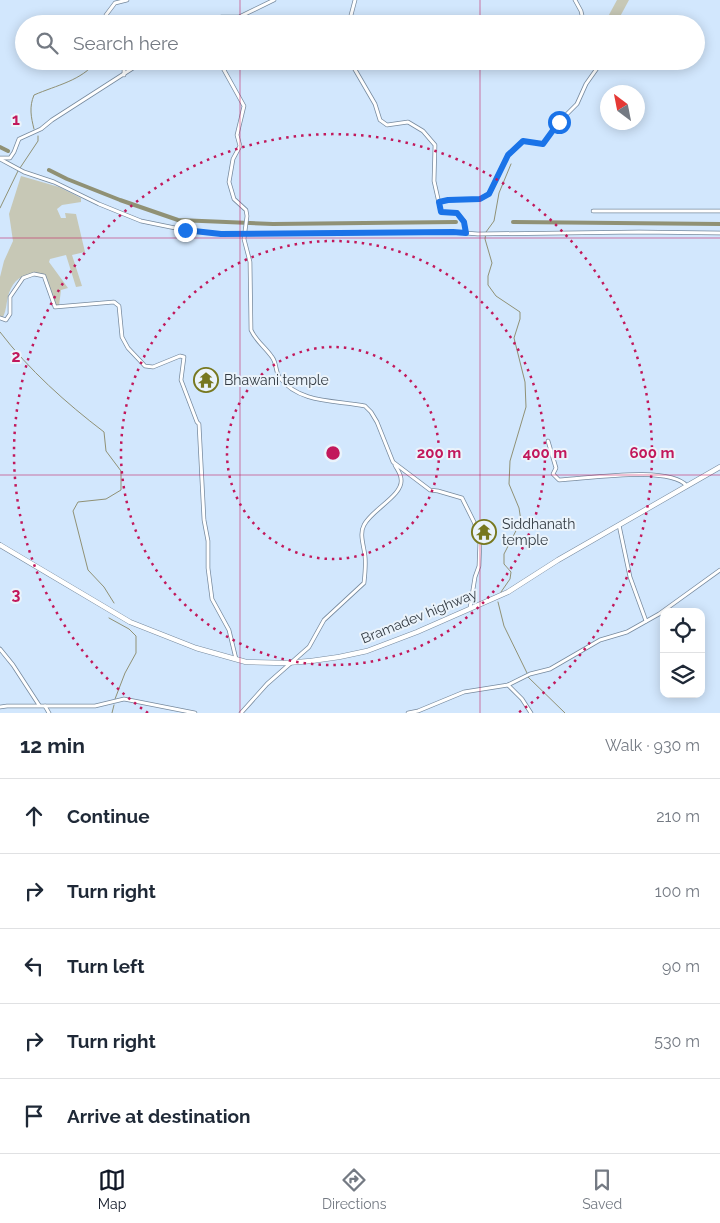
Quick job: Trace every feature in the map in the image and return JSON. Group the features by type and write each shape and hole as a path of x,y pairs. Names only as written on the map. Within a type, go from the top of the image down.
{"street":[{"path":"106,15 115,3 127,0"},
{"path":"243,15 274,0"},
{"path":"351,15 355,0"},
{"path":"576,0 582,15"},
{"path":"124,70 124,75"},
{"path":"0,159 10,158 18,139 41,129 130,70"},
{"path":"224,70 244,106 237,135 240,146 233,158 229,182 234,199 246,210 247,216 245,245 250,262 251,330 255,338 272,357 280,379 297,392 308,398 365,406 371,412 402,483 392,499 376,510 365,522 362,529 365,557 364,583 324,620 310,647 290,662 241,713"},
{"path":"355,70 375,104 380,120 387,125 408,122 423,131 435,145 434,181 441,212 457,213 464,222 466,233"},
{"path":"439,202 480,199 489,194 508,155 523,141 543,144 559,122 577,104 586,84 596,70"},
{"path":"0,159 24,172 54,182 99,204 141,221 185,230 221,234 720,233"},
{"path":"593,211 720,211"},
{"path":"0,318 6,320 10,314 10,297 23,278 34,274 44,276 55,306 114,302 119,306 122,337 128,348 145,366 153,367 180,356 184,357 181,380 199,424 200,431 204,520 208,541 208,568 212,599 229,630 236,660"},
{"path":"548,442 556,468 553,474 559,480 641,474 684,482 687,486"},
{"path":"393,462 430,490 462,498 480,539 479,566 475,577 470,609"},
{"name":"Bramadev highway","path":"0,544 62,584 130,622 196,648 246,662 290,662 339,657 367,651 417,632 508,592 558,560 720,467"},
{"path":"619,525 630,577 646,621"},
{"path":"408,713 418,711 464,692 508,685 530,674 550,669 600,640 627,632 646,621 720,570"},
{"path":"0,649 13,665 39,706"},
{"path":"508,685 522,699 531,713"},
{"path":"0,708 7,706 95,706 124,699 195,713"},
{"path":"45,706 49,713"}],"green space":[{"path":"617,0 629,0 621,15 609,15"},
{"path":"21,176 59,187 81,198 81,202 62,205 57,209 61,218 66,218 65,213 76,214 85,252 72,255 82,286 76,287 66,255 50,259 49,262 68,288 61,290 59,306 55,305 45,276 28,275 19,279 12,287 3,317 0,316 0,277 4,261 13,241 9,214"}],"waterway":[{"path":"34,129 31,112 34,95 76,78 88,70"},
{"path":"20,168 38,141 38,136"},
{"path":"0,147 8,151"},
{"path":"501,592 510,579 511,572 504,564 504,554 521,521 519,508 509,484 510,461 526,407 525,382 514,338 520,319 520,312 496,296 488,285 488,276 492,263 485,239 486,232 494,221 499,193 511,164"},
{"path":"49,170 120,200 178,220 273,224 456,222"},
{"path":"0,208 18,171"},
{"path":"513,222 720,224"},
{"path":"0,332 23,360 104,432 106,451 121,471 121,490 106,499 78,502 73,511 88,570 104,587 114,603"},
{"path":"498,602 504,626 527,673"},
{"path":"109,618 129,629 136,636 136,653 125,673 115,699"},
{"path":"528,677 565,713"},
{"path":"112,713 114,705"}],"place":[{"name":"Bhawani temple","path":"206,380"},
{"name":"Siddhanath temple","path":"484,532"}],"route":[{"path":"185,230 221,234 312,232 466,233 464,222 457,213 441,212 439,202 480,199 489,194 508,155 523,141 543,144 559,122"}]}
